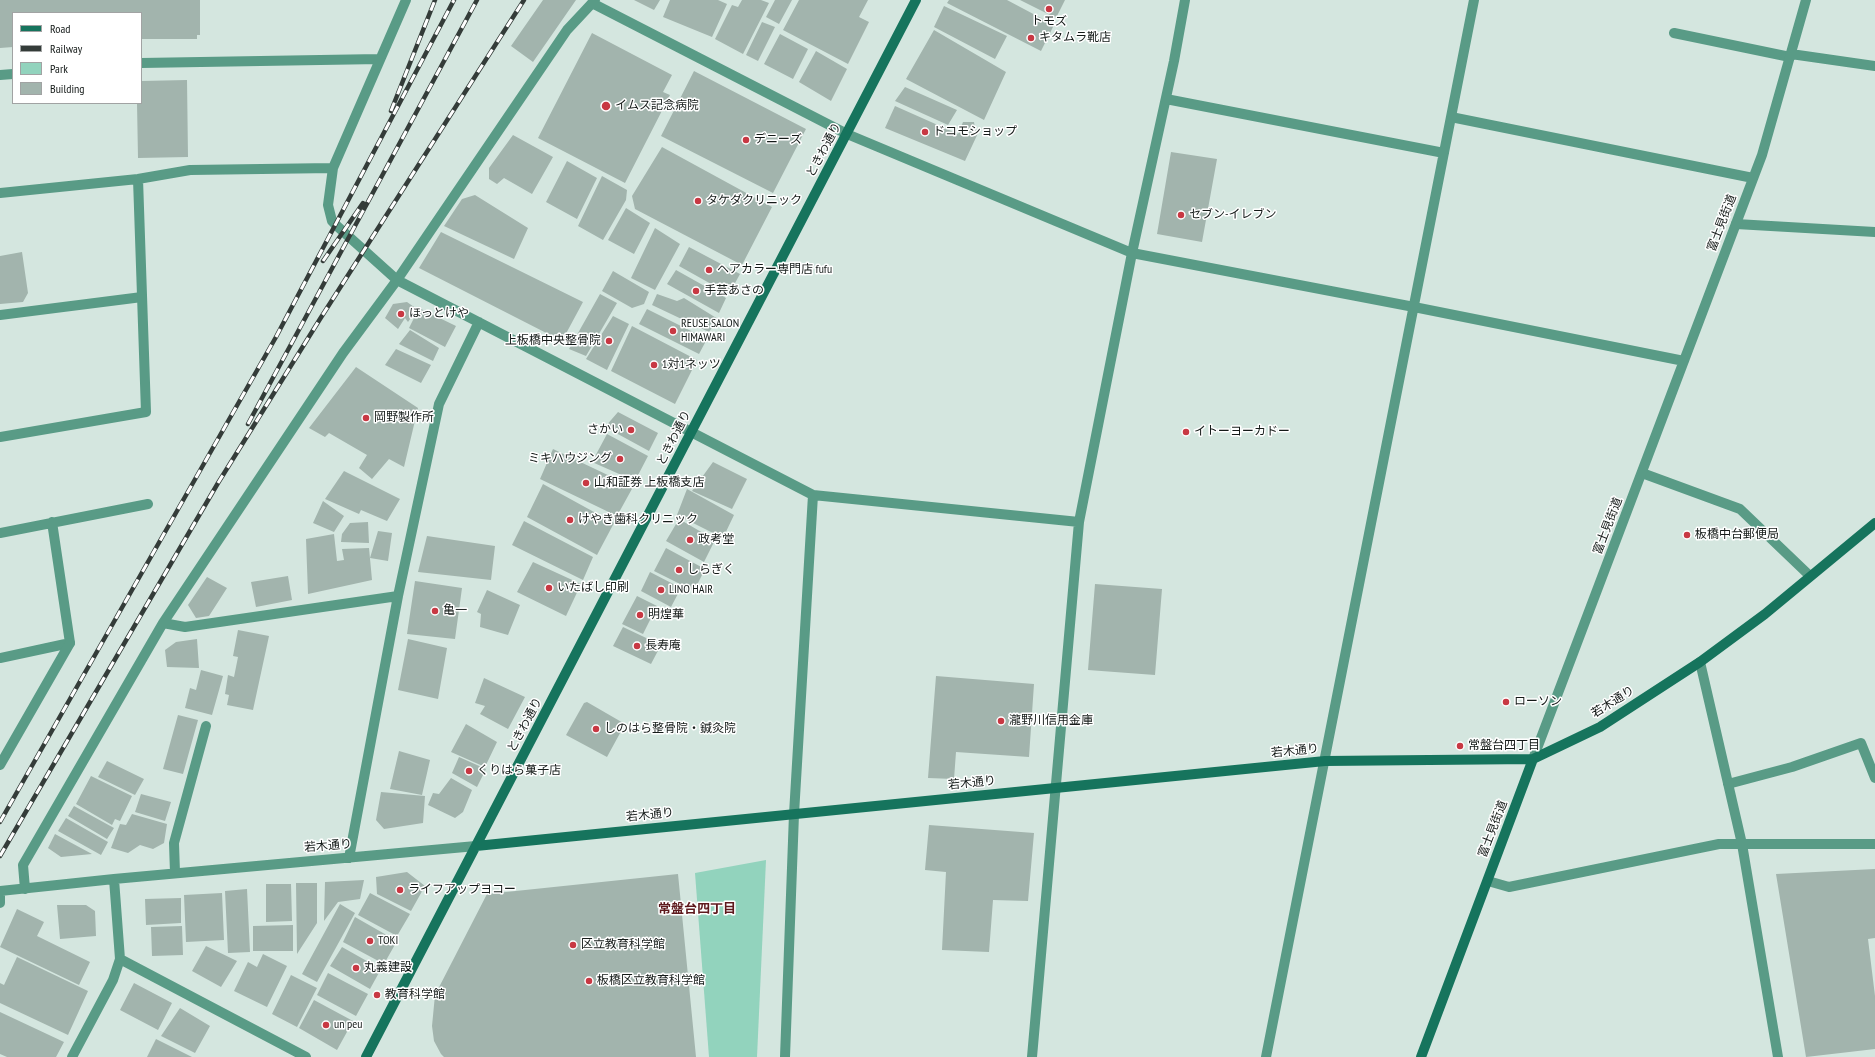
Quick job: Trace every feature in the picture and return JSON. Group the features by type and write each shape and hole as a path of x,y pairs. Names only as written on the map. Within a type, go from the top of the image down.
{"street":[{"path":"406,0 333,168 328,205 332,221 397,280 813,496 1079,522"},
{"name":"ときわ通り","path":"366,1057 916,0"},
{"path":"1032,1057 1057,788 1079,522 1132,253 1166,99 1185,0"},
{"path":"1266,1057 1474,0"},
{"name":"富士見街道","path":"1421,1057 1762,155 1806,0"},
{"path":"25,889 23,865 163,623 343,353 397,280 567,30 593,2 847,134 1132,253 1414,306 1684,361"},
{"path":"1674,33 1790,56 1875,66"},
{"path":"142,63 380,59"},
{"path":"0,75 12,74"},
{"path":"1166,99 1444,153"},
{"path":"1451,117 1753,178"},
{"path":"0,193 138,179 190,170 333,168"},
{"path":"0,437 146,412 138,179"},
{"path":"1736,224 1875,232"},
{"path":"0,316 142,297"},
{"path":"349,858 398,596 439,404 479,322"},
{"path":"1642,473 1740,509 1810,576"},
{"path":"785,1057 794,814 813,496"},
{"path":"0,532 148,504"},
{"path":"0,765 70,644 52,522"},
{"name":"若木通り","path":"0,892 114,879 476,846 1324,761 1533,759 1600,727 1700,662 1765,614 1875,523"},
{"path":"163,623 185,627 398,596"},
{"path":"0,658 70,644"},
{"path":"1700,662 1742,844 1778,1057"},
{"path":"175,873 174,843 206,726"},
{"path":"1728,784 1792,768 1861,743 1875,778"},
{"path":"1488,881 1509,887 1719,844 1875,844"},
{"path":"72,1057 113,980 120,959 114,879"},
{"path":"0,892 0,903"},
{"path":"120,959 306,1057"}],"green space":[{"path":"766,860 757,1057 709,1057 695,873"}],"building":[{"path":"0,0 200,0 200,35 197,35 197,39 142,39 142,12 12,12 12,47 0,48"},
{"path":"543,0 576,0 533,62 511,46"},
{"path":"634,0 660,0 654,10"},
{"path":"670,0 718,0 727,4 712,37 663,17"},
{"path":"742,0 761,0 769,3 743,54 715,39 732,5 738,7"},
{"path":"775,0 792,0 779,24 766,17"},
{"path":"799,0 868,0 859,17 869,22 848,64 783,30"},
{"name":"キタムラ靴店","path":"949,0 1007,0 1054,25 1041,51 947,3"},
{"name":"トモズ","path":"1020,0 1065,0 1056,18"},
{"path":"944,6 1007,36 995,59 934,27"},
{"path":"762,22 775,27 758,61 746,55"},
{"path":"934,30 1006,72 984,120 906,79"},
{"path":"592,33 672,75 663,92 670,95 625,183 538,138"},
{"path":"780,34 808,49 793,79 764,64"},
{"path":"816,51 847,69 831,101 799,82"},
{"path":"694,71 806,129 773,193 661,136"},
{"path":"187,80 188,157 138,158 137,104 142,104 142,81"},
{"path":"905,87 957,110 948,125 895,101"},
{"name":"ドコモショップ","path":"895,106 958,134 963,122 974,122 975,129 979,131 965,161 885,128"},
{"path":"513,135 553,157 532,194 504,178 497,184 489,179 489,168"},
{"name":"タケダクリニック","path":"662,147 772,207 742,265 635,209 632,196"},
{"path":"1171,152 1217,159 1202,242 1157,234"},
{"path":"567,161 597,178 577,219 546,202"},
{"path":"602,176 627,190 626,200 603,240 578,226"},
{"path":"475,195 528,228 514,259 444,226 462,199"},
{"path":"626,208 650,223 634,254 608,240"},
{"path":"655,228 680,244 655,290 631,278"},
{"path":"441,232 583,302 562,341 419,268"},
{"name":"ヘアカラー専門店 fufu","path":"689,247 740,274 729,294 679,266"},
{"path":"22,252 28,293 23,302 0,304 0,256"},
{"name":"手芸あさの","path":"676,270 726,298 719,313 667,284"},
{"path":"613,271 649,292 644,304 632,308 602,291"},
{"path":"600,294 617,303 586,356 569,349"},
{"path":"657,294 677,301 684,298 718,319 709,332 652,305"},
{"name":"ほっとけや","path":"407,302 417,309 408,322 405,318 398,329 385,318 393,304"},
{"path":"419,308 456,326 445,347 409,328"},
{"name":"REUSE SALON HIMAWARI","path":"647,309 707,339 699,354 639,324"},
{"name":"上板橋中央整骨院","path":"613,316 629,324 607,370 586,359"},
{"name":"1対1ネッツ","path":"632,326 697,360 675,404 611,371"},
{"path":"410,330 439,348 433,361 399,344"},
{"path":"396,349 431,365 421,383 385,365"},
{"name":"岡野製作所","path":"356,367 418,408 404,467 389,459 372,479 359,468 367,455 329,433 325,437 309,428"},
{"name":"さかい","path":"618,412 658,433 649,451 605,427"},
{"name":"ミキハウジング","path":"607,434 648,456 635,481 592,462"},
{"name":"山和証券 上板橋支店","path":"553,449 633,487 617,516 540,479"},
{"path":"713,462 747,479 732,509 692,491"},
{"path":"344,471 400,499 387,521 361,510 359,514 325,499"},
{"name":"けやき歯科クリニック","path":"543,484 614,523 597,555 527,517"},
{"path":"687,489 734,515 723,538 677,515"},
{"path":"323,501 344,516 334,532 313,523"},
{"name":"政考堂","path":"679,519 715,540 704,562 666,541"},
{"path":"524,521 593,557 583,580 512,545"},
{"path":"368,522 369,543 341,542 342,534 350,523"},
{"path":"378,531 392,533 388,561 370,558"},
{"path":"334,534 337,561 344,560 342,549 369,548 372,580 308,594 306,539"},
{"path":"427,536 495,546 491,580 418,572"},
{"name":"しらぎく","path":"666,548 705,569 694,591 654,571"},
{"name":"いたばし印刷","path":"533,562 581,584 566,616 517,592"},
{"name":"LINO HAIR","path":"650,572 681,588 671,607 641,591"},
{"path":"288,576 292,600 256,607 251,582"},
{"path":"207,577 227,588 209,616 196,618 188,605"},
{"name":"亀一","path":"415,581 462,588 455,639 407,634"},
{"path":"1095,584 1162,589 1155,675 1088,670"},
{"path":"487,590 520,605 508,635 480,627 481,614 477,612"},
{"name":"明煌華","path":"637,596 657,606 643,634 622,624"},
{"name":"長寿庵","path":"623,627 661,645 651,664 613,646"},
{"path":"238,630 269,636 253,710 227,705 229,695 225,694 228,675 234,677 238,657 233,656"},
{"path":"197,639 199,668 167,667 165,650 176,642"},
{"path":"408,639 447,648 438,699 398,690"},
{"path":"201,670 223,676 212,715 185,708 190,688 196,690"},
{"path":"936,676 1034,684 1029,757 956,752 954,779 928,778"},
{"path":"484,678 525,697 508,729 480,714 485,706 475,703"},
{"name":"しのはら整骨院・鍼灸院","path":"587,702 625,724 607,757 566,735 584,703"},
{"path":"178,715 198,720 183,774 163,769"},
{"path":"466,724 497,742 485,767 451,752"},
{"path":"399,751 430,760 422,795 390,789"},
{"name":"くりはら菓子店","path":"459,757 486,769 477,787 452,773"},
{"path":"107,761 144,779 135,795 98,777"},
{"path":"91,776 132,796 120,821 115,819 112,825 76,804"},
{"path":"451,778 472,790 463,812 455,818 428,805 433,793 439,794"},
{"path":"381,792 425,796 423,823 384,829 376,820"},
{"path":"141,794 171,802 165,821 135,812"},
{"path":"74,806 114,828 107,839 68,816"},
{"path":"132,814 167,824 164,843 153,849 140,845 128,853 111,848 120,824 126,825"},
{"path":"66,818 108,842 101,855 58,831"},
{"path":"929,825 1034,833 1028,901 993,900 989,952 942,950 946,872 925,870"},
{"path":"55,834 92,854 61,857 48,848"},
{"path":"1875,869 1875,938 1868,939 1875,996 1875,1049 1806,1057 1776,874"},
{"name":"ライフアップヨコー","path":"407,872 425,886 411,911 377,894 376,877"},
{"name":"区立教育科学館","path":"678,874 696,1057 444,1057 441,1054 434,1041 432,1026 435,995 487,894"},
{"path":"364,880 360,899 338,902 324,921 325,882"},
{"path":"296,883 317,883 317,923 297,954"},
{"path":"266,884 291,884 292,921 266,922"},
{"path":"247,889 250,952 228,953 225,891"},
{"path":"222,893 224,940 186,942 184,895"},
{"path":"370,893 410,914 397,936 358,915"},
{"path":"181,898 181,923 146,925 145,899"},
{"path":"340,904 355,913 317,982 302,974"},
{"path":"57,905 86,905 95,911 96,936 60,939"},
{"path":"17,909 44,922 37,936 90,962 79,985 0,947"},
{"name":"TOKI","path":"355,917 397,941 384,964 343,942"},
{"path":"293,925 293,951 253,951 253,926"},
{"path":"182,926 183,955 152,956 151,927"},
{"path":"206,946 237,961 221,987 192,971"},
{"name":"丸義建設","path":"342,947 381,969 370,989 330,966"},
{"path":"263,954 287,966 267,1007 234,991 248,962 257,967"},
{"path":"17,957 88,991 68,1035 0,1003 0,983 4,985"},
{"path":"328,973 368,994 356,1016 317,995"},
{"path":"291,975 317,988 297,1027 272,1014"},
{"path":"134,983 172,1003 158,1030 120,1010"},
{"name":"un peu","path":"314,1000 353,1021 337,1050 299,1028"},
{"path":"180,1008 210,1026 195,1053 161,1036"},
{"path":"0,1012 64,1042 56,1057 7,1057 0,1054"},
{"path":"156,1039 192,1057 147,1057"}],"railway":[{"path":"391,111 435,0"},
{"path":"0,822 276,337 454,0"},
{"path":"248,424 477,0"},
{"path":"0,856 218,483 320,319 524,0"},
{"path":"323,261 363,203"}],"place":[{"name":"トモズ","path":"1049,9"},
{"name":"キタムラ靴店","path":"1031,38"},
{"name":"イムス記念病院","path":"606,106"},
{"name":"ドコモショップ","path":"925,132"},
{"name":"デニーズ","path":"746,140"},
{"name":"タケダクリニック","path":"698,201"},
{"name":"セブン-イレブン","path":"1181,215"},
{"name":"ヘアカラー専門店 fufu","path":"709,270"},
{"name":"手芸あさの","path":"696,291"},
{"name":"ほっとけや","path":"401,314"},
{"name":"REUSE SALON HIMAWARI","path":"673,331"},
{"name":"上板橋中央整骨院","path":"609,341"},
{"name":"1対1ネッツ","path":"654,365"},
{"name":"岡野製作所","path":"366,418"},
{"name":"さかい","path":"631,430"},
{"name":"イトーヨーカドー","path":"1186,432"},
{"name":"ミキハウジング","path":"620,459"},
{"name":"山和証券 上板橋支店","path":"586,483"},
{"name":"けやき歯科クリニック","path":"570,520"},
{"name":"板橋中台郵便局","path":"1687,535"},
{"name":"政考堂","path":"690,540"},
{"name":"しらぎく","path":"679,570"},
{"name":"いたばし印刷","path":"549,588"},
{"name":"LINO HAIR","path":"661,590"},
{"name":"亀一","path":"435,611"},
{"name":"明煌華","path":"640,615"},
{"name":"長寿庵","path":"637,646"},
{"name":"ローソン","path":"1506,702"},
{"name":"瀧野川信用金庫","path":"1001,721"},
{"name":"しのはら整骨院・鍼灸院","path":"596,729"},
{"name":"常盤台四丁目","path":"1460,746"},
{"name":"くりはら菓子店","path":"469,771"},
{"name":"ライフアップヨコー","path":"400,890"},
{"name":"TOKI","path":"370,941"},
{"name":"区立教育科学館","path":"573,945"},
{"name":"丸義建設","path":"356,968"},
{"name":"板橋区立教育科学館","path":"589,981"},
{"name":"教育科学館","path":"377,995"},
{"name":"un peu","path":"326,1025"}],"district":[{"name":"常盤台四丁目","path":"697,909"}]}
